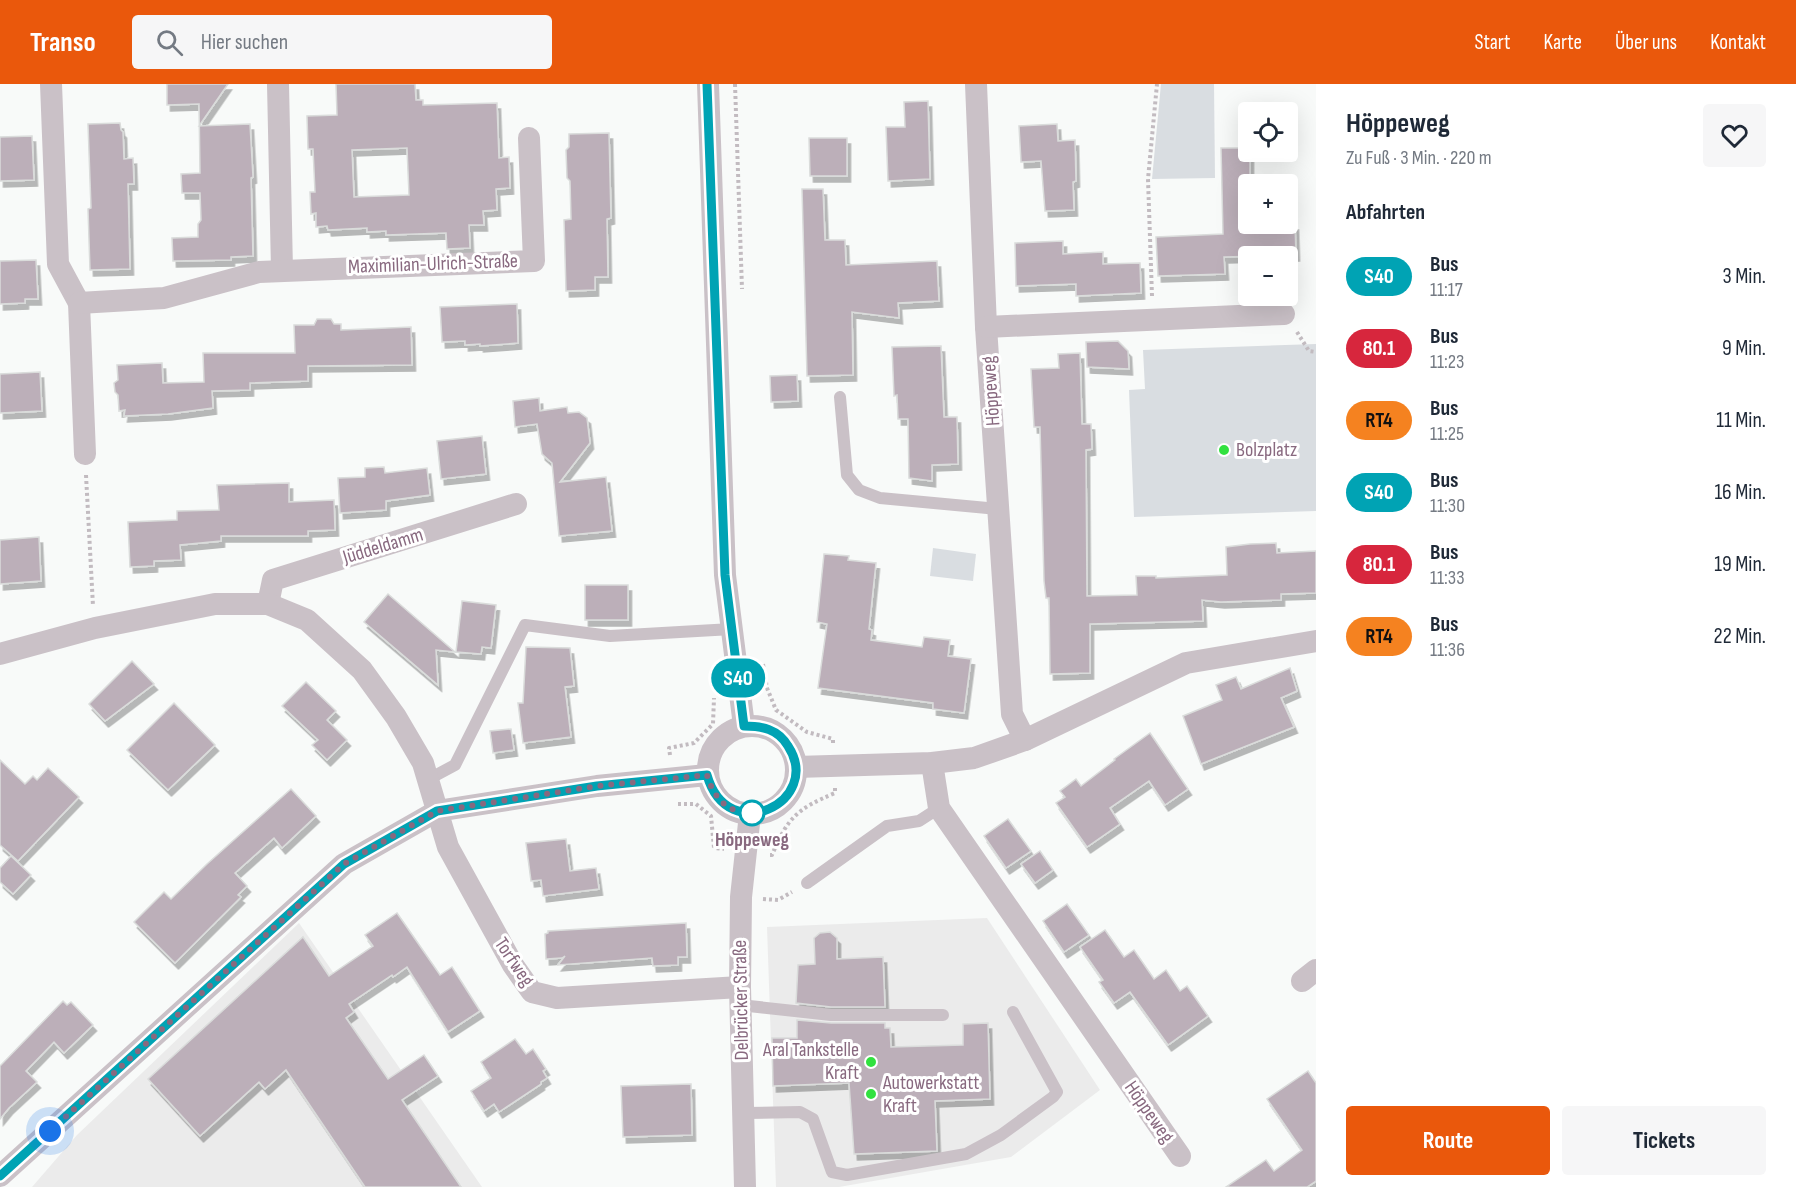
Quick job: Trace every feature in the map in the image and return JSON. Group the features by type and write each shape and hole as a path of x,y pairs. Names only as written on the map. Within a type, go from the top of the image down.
{"street":[{"path":"51,84 58,264 79,303 85,454"},
{"path":"278,84 282,270"},
{"path":"708,84 725,575 744,726"},
{"name":"Höppeweg","path":"976,84 987,327 1012,714 1024,740"},
{"name":"Maximilian-Ulrich-Straße","path":"79,303 164,298 259,272 534,261 529,138"},
{"name":"Höppeweg","path":"987,327 1284,314"},
{"name":"Jüddeldamm","path":"268,604 273,580 516,504"},
{"path":"0,654 94,628 215,604 268,604 307,620 362,670 396,717 423,763 437,811"},
{"path":"796,767 932,763 974,758 1024,740 1186,663 1316,641"},
{"path":"744,726 759,726 773,731 785,740 793,753 796,767 795,782 788,795 778,805 765,812 750,814 738,812 717,798 707,775 708,761 717,743 731,730 744,726"},
{"name":"Höppeweg","path":"932,763 939,808 1179,1156"},
{"path":"0,1176 344,864 437,811 597,786 707,775"},
{"name":"Torfweg","path":"437,811 448,847 513,965 532,992 557,998 740,996"},
{"name":"Delbrücker Straße","path":"745,1187 740,996 741,897 750,814"}],"lane":[{"path":"840,397 847,475 859,490 880,498 999,509"},
{"path":"428,780 454,765 525,625 610,636 732,629"},
{"path":"807,883 887,826 919,821 939,808"},
{"path":"740,996 831,1015 943,1015"},
{"path":"743,1113 800,1112 808,1114 813,1119 832,1172 838,1175 966,1154 1001,1135 1057,1092 1013,1012"}],"path":[{"path":"1154,321 1148,179 1157,84"},
{"path":"85,454 94,628"},
{"path":"767,688 776,710"},
{"path":"741,897 778,900 807,883"}],"shaded area":[{"path":"1161,84 1214,84 1215,178 1152,179"},
{"name":"Bolzplatz","path":"1316,344 1316,511 1134,517 1129,390 1145,389 1143,350"},
{"path":"933,548 976,554 973,581 930,576"},
{"path":"987,918 1100,1090 1011,1157 839,1187 776,1187 767,927"},
{"path":"299,923 482,1187 32,1187 77,1135"}],"building":[{"path":"167,84 228,84 199,126 199,104 167,105"},
{"path":"336,84 415,84 416,100 423,100 423,105 497,103 499,158 509,157 510,188 496,189 497,210 483,211 484,225 469,225 470,248 447,249 446,233 386,235 386,231 367,232 367,228 328,230 327,226 316,227 316,213 311,214 310,192 315,192 313,149 308,149 307,116 337,115","holes":["407,148 409,195 354,197 352,150"]},
{"path":"928,101 930,179 888,181 886,127 905,127 904,102"},
{"path":"120,123 123,132 124,159 133,158 134,184 128,184 130,269 90,270 88,209 91,208 88,124"},
{"path":"250,124 253,256 231,257 231,260 173,261 172,238 198,237 198,224 201,220 200,193 182,193 181,174 200,173 199,126"},
{"path":"1057,124 1058,141 1075,140 1074,210 1045,211 1041,161 1021,162 1019,126"},
{"path":"609,133 611,218 607,219 608,277 595,277 595,290 566,291 564,220 571,219 566,150 569,147 569,134"},
{"path":"32,136 34,180 0,181 0,137"},
{"path":"809,138 847,138 847,176 810,176"},
{"path":"1221,148 1238,148 1238,162 1250,162 1250,174 1238,174 1238,234 1295,234 1296,246 1238,246 1238,257 1224,257 1225,274 1158,276 1156,237 1223,234"},
{"path":"802,189 823,189 825,240 845,240 846,265 937,261 939,301 898,303 899,318 852,312 853,375 807,376"},
{"path":"1063,241 1063,254 1103,252 1103,264 1140,263 1141,293 1076,296 1076,284 1016,286 1015,243"},
{"path":"36,260 38,299 25,299 25,303 0,304 0,261"},
{"path":"517,304 518,343 480,346 480,344 465,345 465,341 442,342 440,307"},
{"path":"317,319 331,319 334,324 341,324 341,330 411,327 412,365 308,366 308,381 250,383 250,390 212,391 213,408 168,414 124,416 125,410 119,411 118,395 115,392 114,383 118,380 117,365 162,363 163,383 204,382 203,353 295,353 294,325 314,325"},
{"path":"1118,341 1128,351 1129,369 1087,367 1086,342"},
{"path":"941,346 944,417 957,417 958,464 932,465 932,481 909,478 908,419 898,419 897,395 894,396 892,347"},
{"path":"1080,353 1082,424 1091,424 1092,449 1086,450 1087,596 1137,595 1136,576 1156,576 1156,578 1227,575 1226,547 1276,543 1277,553 1316,551 1316,593 1281,594 1281,600 1221,602 1202,600 1203,621 1090,624 1090,673 1050,674 1049,598 1046,598 1044,581 1040,427 1034,427 1031,369 1059,368 1058,354"},
{"path":"40,372 42,411 0,413 0,374"},
{"path":"797,375 798,401 771,402 770,376"},
{"path":"539,398 540,411 567,407 568,413 579,412 587,418 590,443 560,482 606,477 612,531 559,536 552,463 542,454 537,424 515,427 513,401"},
{"path":"482,436 486,474 441,479 437,441"},
{"path":"384,467 385,473 427,468 430,495 386,501 386,510 340,513 338,478 365,477 365,468"},
{"path":"289,483 289,502 334,500 335,530 308,531 308,536 221,536 221,541 180,545 181,560 154,561 154,566 130,567 128,522 177,520 177,511 219,510 217,485"},
{"path":"39,537 41,581 0,584 0,540"},
{"path":"824,554 849,556 848,560 876,563 869,629 872,630 871,640 922,647 924,637 950,640 948,656 971,659 964,713 933,709 933,703 818,688 827,624 817,622"},
{"path":"585,585 628,585 628,620 585,620"},
{"path":"388,594 455,652 436,650 438,685 364,622"},
{"path":"462,601 496,605 491,648 482,647 481,654 456,652"},
{"path":"526,647 570,648 574,686 565,687 571,737 523,743 518,703 523,703"},
{"path":"132,661 154,684 105,721 89,704"},
{"path":"1290,668 1297,691 1281,698 1294,727 1201,764 1183,716 1222,700 1216,685 1236,677 1241,689"},
{"path":"306,682 336,711 327,720 347,740 327,760 312,745 318,740 282,706"},
{"path":"174,703 215,745 168,790 127,750"},
{"path":"511,729 514,750 493,753 490,731"},
{"path":"1150,733 1188,789 1165,805 1149,781 1110,808 1120,824 1087,847 1056,803 1065,797 1060,791 1076,779 1081,786"},
{"path":"0,760 25,784 33,776 37,780 48,768 79,797 18,861 0,845"},
{"path":"291,789 316,816 282,848 274,838 235,873 247,886 238,895 241,897 175,963 134,922 164,892 171,899"},
{"path":"1008,819 1031,851 1006,868 984,836"},
{"path":"566,839 570,871 596,868 599,889 543,896 541,880 531,881 526,843"},
{"path":"1040,851 1053,870 1035,883 1021,864"},
{"path":"11,856 31,875 13,894 0,882 0,868"},
{"path":"1067,904 1089,935 1064,952 1043,921"},
{"path":"397,913 440,975 452,967 480,1011 448,1032 407,967 349,1004 354,1012 346,1018 388,1079 424,1055 438,1076 402,1100 461,1187 365,1187 286,1070 265,1089 259,1082 200,1136 148,1079 303,937 329,976 373,946 365,935"},
{"path":"686,923 687,957 678,957 678,965 653,966 652,958 558,965 565,956 546,959 545,934 548,931"},
{"path":"1105,930 1124,957 1134,950 1154,979 1166,970 1180,991 1187,986 1208,1016 1168,1045 1130,992 1114,1003 1099,982 1103,980 1080,947"},
{"path":"830,932 837,938 837,959 883,957 885,1007 831,1007 796,1003 798,965 815,964 814,938 820,933"},
{"path":"63,1001 67,1005 71,1002 93,1025 64,1053 54,1042 26,1071 37,1082 0,1119 0,1066"},
{"path":"797,1020 831,1023 885,1023 885,1028 890,1028 891,1047 963,1045 963,1024 988,1023 990,1099 935,1101 937,1151 854,1154 849,1083 773,1086 772,1038 797,1038"},
{"path":"515,1039 526,1054 533,1049 546,1069 543,1071 547,1078 499,1112 494,1104 484,1111 471,1091 491,1078 481,1062"},
{"path":"1308,1071 1316,1083 1316,1181 1307,1187 1226,1187 1266,1160 1274,1171 1302,1150 1267,1099"},
{"path":"691,1084 692,1135 623,1137 621,1086"}],"bus line":[{"name":"S40","path":"0,1176 344,864 437,811 597,786 707,775 717,798 738,812 750,814 765,812 778,805 788,795 795,782 796,767 793,753 785,740 773,731 759,726 744,726 725,575 707,84"}],"place":[{"name":"Bolzplatz","path":"1224,450"},
{"name":"Höppeweg","path":"752,813"},
{"name":"Aral Tankstelle Kraft","path":"871,1062"},
{"name":"Autowerkstatt Kraft","path":"871,1094"}],"route":[{"path":"50,1131 344,864 437,811 597,786 707,775 717,798 726,806 738,812 752,813"}]}
